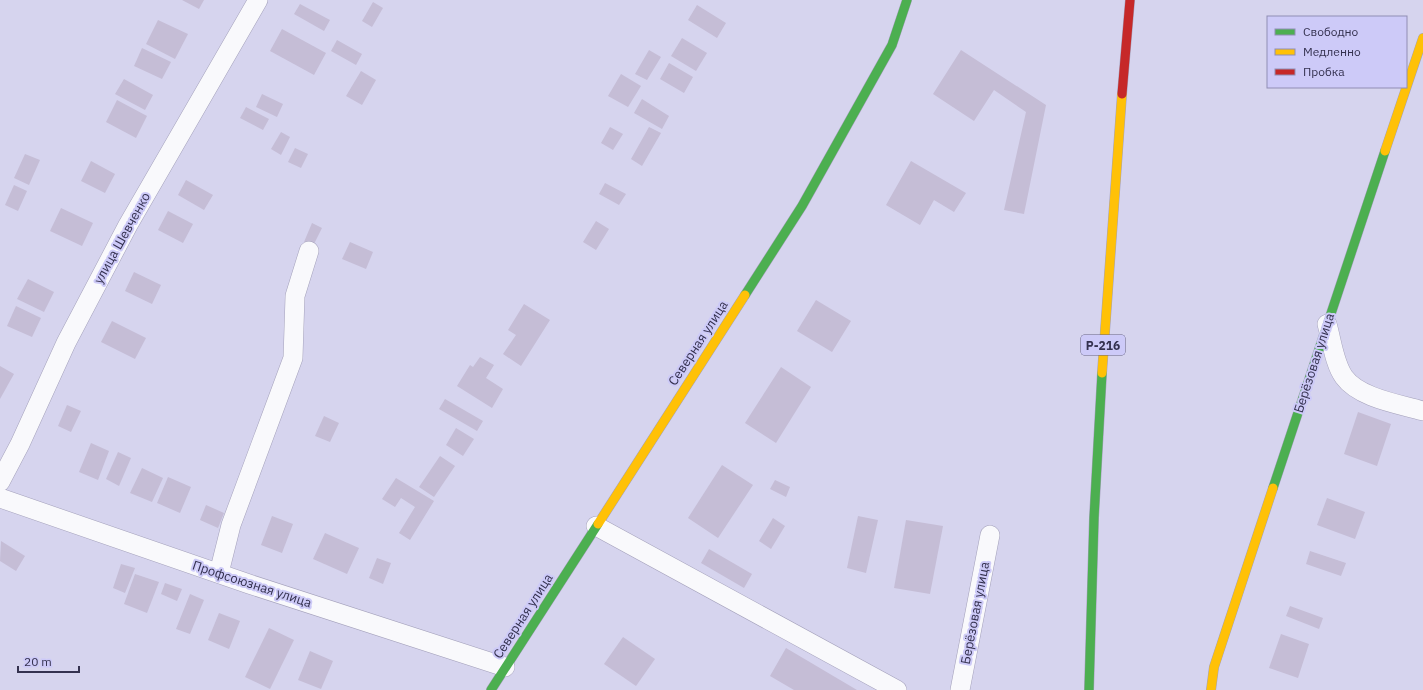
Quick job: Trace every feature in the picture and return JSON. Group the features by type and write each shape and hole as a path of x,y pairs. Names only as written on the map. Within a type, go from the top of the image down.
{"main road":[{"name":"Северная улица","path":"491,690 802,206 892,45 907,0"},
{"name":"Р-216","path":"1089,690 1094,488 1103,342 1130,0"},
{"name":"Берёзовая улица","path":"1407,86 1423,38"},
{"name":"Берёзовая улица","path":"1211,690 1214,667 1233,607 1406,88"}],"street":[{"name":"улица Шевченко","path":"0,482 20,444 66,343 128,225 258,0"},
{"path":"219,573 231,525 293,358 295,296 309,251"},
{"path":"1327,324 1337,360 1344,377 1356,389 1373,396 1423,411"},
{"name":"Профсоюзная улица","path":"0,498 219,573 506,667"},
{"path":"596,526 897,690"},
{"name":"Берёзовая улица","path":"960,690 990,535"}],"building":[{"path":"182,0 204,0 199,9"},
{"path":"373,2 383,8 372,27 362,21"},
{"path":"300,4 330,20 324,31 294,14"},
{"path":"697,5 726,23 717,38 688,20"},
{"path":"158,20 188,34 175,59 146,44"},
{"path":"282,29 326,53 314,75 270,51"},
{"path":"682,38 707,53 696,71 671,56"},
{"path":"337,40 362,54 356,65 331,51"},
{"path":"142,48 171,62 162,79 134,66"},
{"path":"649,50 661,57 647,80 635,74"},
{"path":"961,50 1046,105 1024,214 1004,210 1026,112 994,90 974,121 933,94"},
{"path":"669,63 693,77 684,93 660,79"},
{"path":"361,71 376,80 362,105 346,96"},
{"path":"621,74 641,86 628,107 608,96"},
{"path":"124,79 153,95 145,110 115,94"},
{"path":"262,94 283,104 277,117 256,107"},
{"path":"642,99 669,116 662,129 634,113"},
{"path":"117,100 147,116 136,138 106,122"},
{"path":"246,107 269,119 263,130 240,118"},
{"path":"610,127 623,134 613,150 601,143"},
{"path":"649,127 661,133 642,166 631,159"},
{"path":"281,132 290,137 281,155 271,149"},
{"path":"295,148 308,154 301,168 288,162"},
{"path":"25,154 40,160 29,185 14,178"},
{"path":"91,161 115,174 105,193 81,181"},
{"path":"911,161 966,193 954,212 934,200 920,225 886,205"},
{"path":"186,180 213,195 204,210 178,195"},
{"path":"605,183 626,194 619,205 599,194"},
{"path":"14,185 27,191 18,211 5,205"},
{"path":"61,208 93,223 82,246 50,231"},
{"path":"168,211 193,224 183,243 158,230"},
{"path":"596,221 609,229 596,250 583,242"},
{"path":"312,223 322,228 313,246 304,242"},
{"path":"350,242 373,252 366,269 342,259"},
{"path":"134,272 161,285 152,304 125,291"},
{"path":"28,279 54,292 44,312 17,299"},
{"path":"816,300 851,321 832,352 797,331"},
{"path":"524,304 550,320 521,366 503,354 516,335 508,330"},
{"path":"16,306 41,318 32,337 7,326"},
{"path":"112,321 146,338 135,359 101,342"},
{"path":"480,357 494,365 486,378 503,389 492,408 457,386 470,365 473,367"},
{"path":"0,366 14,374 0,399"},
{"path":"781,367 811,387 776,443 745,423"},
{"path":"445,399 483,421 477,431 439,409"},
{"path":"67,405 81,411 71,432 58,426"},
{"path":"1358,412 1391,424 1377,466 1344,454"},
{"path":"324,416 339,423 330,442 315,436"},
{"path":"456,428 474,439 463,456 446,445"},
{"path":"91,443 109,451 98,480 79,472"},
{"path":"118,452 131,458 119,486 106,479"},
{"path":"440,456 455,466 434,497 419,487"},
{"path":"722,465 753,485 718,538 688,518"},
{"path":"142,468 163,478 152,502 130,493"},
{"path":"168,477 191,487 180,513 157,503"},
{"path":"396,478 434,501 410,540 399,533 415,507 401,498 395,507 382,499"},
{"path":"775,480 790,487 786,497 770,489"},
{"path":"1327,498 1365,512 1355,539 1317,525"},
{"path":"206,505 224,513 218,528 200,520"},
{"path":"272,516 293,524 282,553 261,545"},
{"path":"858,516 878,520 866,573 847,568"},
{"path":"773,518 785,526 771,549 759,541"},
{"path":"906,520 943,526 930,594 894,588"},
{"path":"325,533 359,548 347,574 313,559"},
{"path":"1,541 25,556 16,571 0,561"},
{"path":"709,549 752,574 744,588 701,563"},
{"path":"1310,551 1346,563 1341,576 1306,564"},
{"path":"377,558 391,563 383,584 369,578"},
{"path":"121,564 135,568 125,593 113,588"},
{"path":"135,574 159,582 147,613 124,604"},
{"path":"165,583 182,589 177,601 161,594"},
{"path":"190,594 204,600 190,634 176,629"},
{"path":"1290,606 1323,618 1319,629 1286,616"},
{"path":"219,613 240,621 229,649 208,640"},
{"path":"269,628 294,640 270,689 245,677"},
{"path":"1281,634 1309,644 1298,678 1269,668"},
{"path":"623,637 655,659 636,686 604,664"},
{"path":"786,648 857,690 794,690 770,676"},
{"path":"310,651 333,661 321,689 298,680"}],"traffic: fast":[{"path":"745,295 802,206 892,45 907,0"},
{"path":"1273,488 1385,151"},
{"path":"1089,690 1094,518 1102,373"},
{"path":"491,690 598,524"}],"traffic: slow":[{"path":"1407,86 1423,38"},
{"path":"1385,151 1406,88"},
{"path":"1102,373 1122,94"},
{"path":"598,524 745,295"},
{"path":"1211,690 1214,667 1273,488"}],"traffic: jam":[{"path":"1122,94 1130,0"}]}
